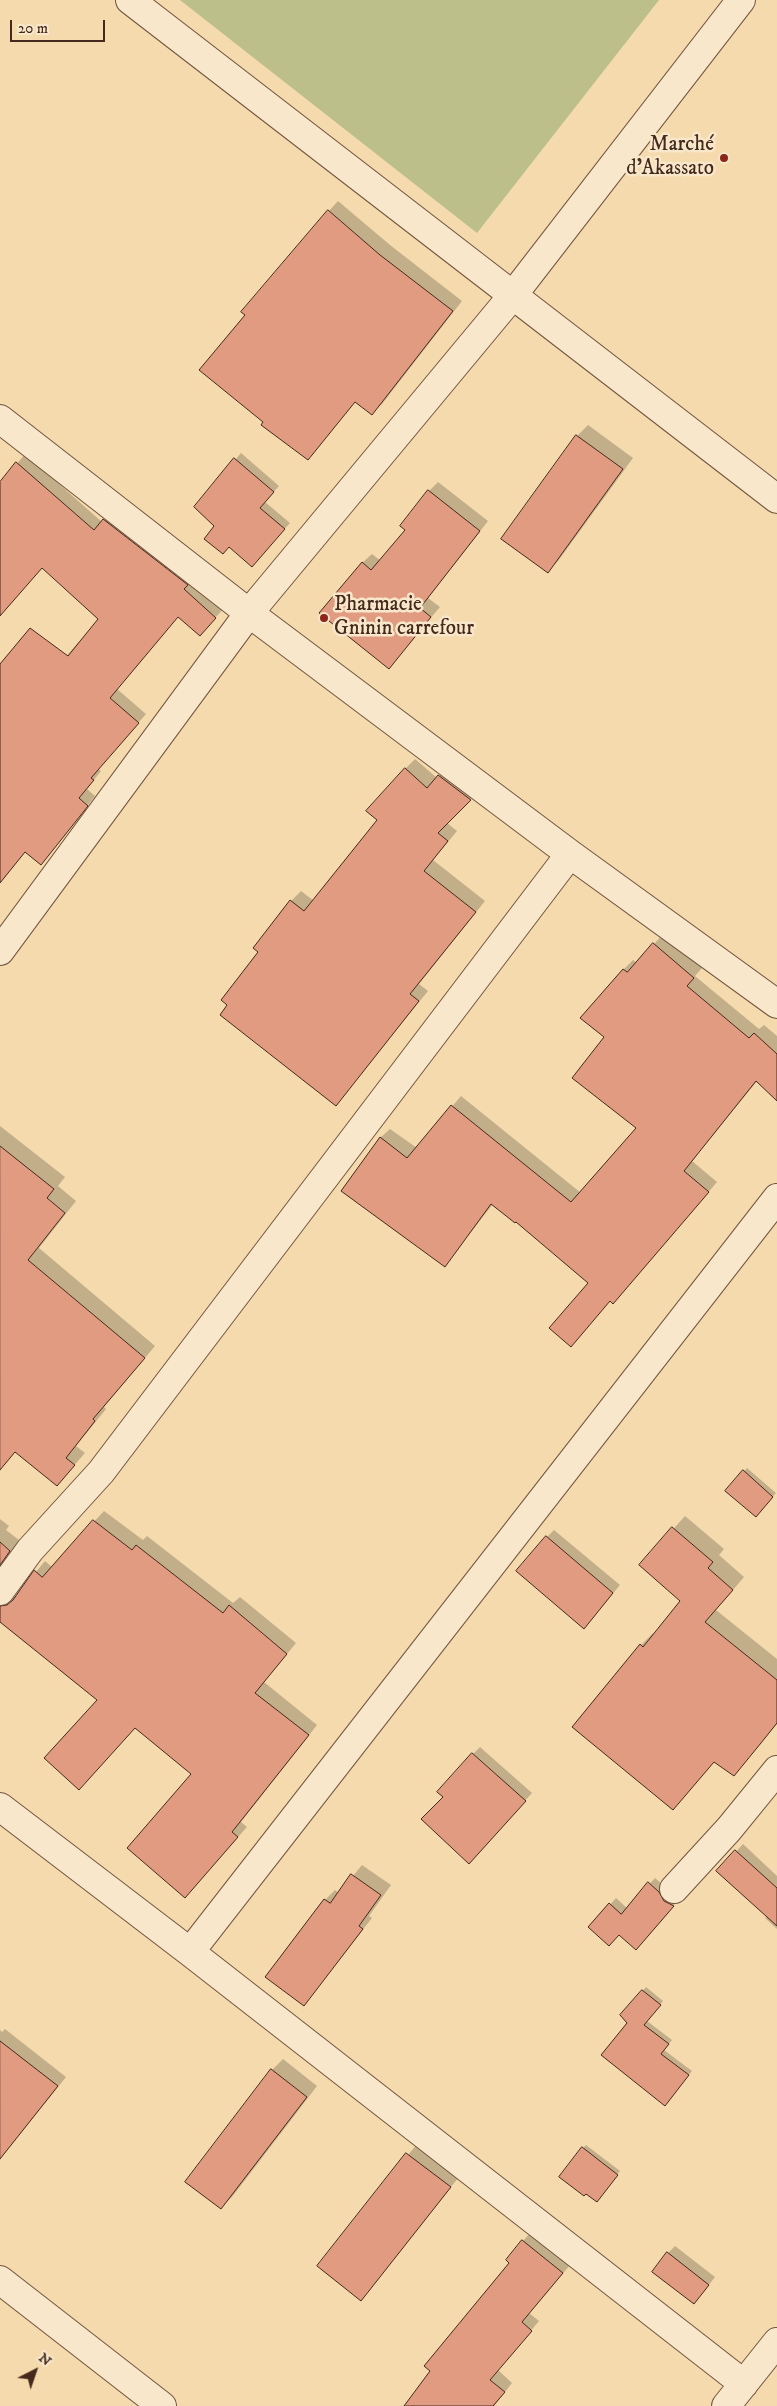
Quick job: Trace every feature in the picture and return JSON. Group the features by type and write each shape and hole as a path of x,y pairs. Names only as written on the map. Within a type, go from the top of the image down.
{"street":[{"path":"130,0 777,499"},
{"path":"0,951 249,614 512,295 741,0"},
{"path":"0,418 249,614 570,854 777,1004"},
{"path":"0,1591 30,1550 101,1472 570,854"},
{"path":"190,1952 777,1198"},
{"path":"674,1889 729,1829 777,1770"},
{"path":"0,1808 190,1952 744,2384"},
{"path":"0,2280 162,2406"},
{"path":"726,2406 777,2342"}],"green space":[{"path":"180,0 659,0 477,233"}],"building":[{"path":"328,210 380,255 453,311 372,415 355,402 308,460 261,425 263,422 199,370 245,315 241,312"},
{"path":"576,435 623,469 548,573 501,539"},
{"path":"234,458 274,492 260,508 285,529 252,567 229,547 223,554 204,539 214,526 194,507"},
{"path":"16,462 94,530 103,519 188,585 184,589 216,618 200,636 178,617 110,698 139,723 91,778 94,780 79,798 88,806 41,865 25,852 0,883 0,664 30,628 68,656 98,619 42,568 0,616 0,482"},
{"path":"428,490 480,531 420,608 431,617 389,669 319,613 362,562 371,570 405,530 400,526"},
{"path":"405,768 427,788 438,775 471,800 438,833 448,841 424,871 476,912 410,994 419,1001 336,1106 220,1015 227,1005 221,1000 258,952 253,948 290,900 304,911 377,820 366,811"},
{"path":"653,943 694,978 687,986 749,1038 754,1033 777,1054 777,1101 756,1081 684,1171 709,1192 613,1304 610,1301 571,1347 549,1328 588,1283 516,1222 491,1204 445,1267 341,1191 380,1137 407,1158 451,1105 571,1202 636,1128 572,1078 604,1037 580,1018 623,969 627,972"},
{"path":"0,1146 54,1189 47,1198 65,1213 28,1260 145,1358 93,1419 95,1421 66,1458 75,1465 57,1486 15,1452 0,1470"},
{"path":"743,1470 773,1497 756,1517 725,1491"},
{"path":"93,1520 132,1550 136,1545 223,1613 229,1605 287,1654 255,1693 309,1735 232,1832 238,1837 185,1898 127,1848 191,1774 135,1728 79,1790 44,1758 97,1700 0,1622 0,1606 7,1605 13,1600 34,1570 42,1577"},
{"path":"672,1527 713,1562 708,1568 733,1590 705,1622 777,1680 777,1723 734,1776 714,1762 673,1810 572,1727 640,1644 643,1647 680,1601 639,1565"},
{"path":"546,1536 613,1593 584,1629 516,1571"},
{"path":"0,1542 10,1551 0,1565"},
{"path":"472,1753 526,1801 469,1864 421,1819 443,1797 437,1792"},
{"path":"735,1850 777,1888 777,1926 716,1871"},
{"path":"351,1874 381,1895 359,1926 363,1929 304,2006 265,1977 324,1899 330,1903"},
{"path":"648,1882 659,1892 664,1901 674,1906 636,1950 619,1935 609,1946 588,1927 609,1903 621,1914"},
{"path":"642,1990 661,2005 644,2025 669,2044 661,2054 689,2075 665,2106 601,2055 627,2023 620,2015"},
{"path":"0,2041 58,2086 0,2159"},
{"path":"271,2069 307,2097 221,2209 185,2182"},
{"path":"582,2147 618,2175 597,2202 586,2194 584,2196 559,2177"},
{"path":"406,2153 451,2187 361,2301 317,2266"},
{"path":"522,2240 563,2273 522,2322 532,2331 490,2380 505,2392 493,2406 404,2406 430,2371 424,2366 509,2263 506,2260"},
{"path":"667,2252 709,2285 694,2304 652,2272"}],"place":[{"name":"Marché d'Akassato","path":"724,158"},
{"name":"Pharmacie Gninin carrefour","path":"324,618"}]}
